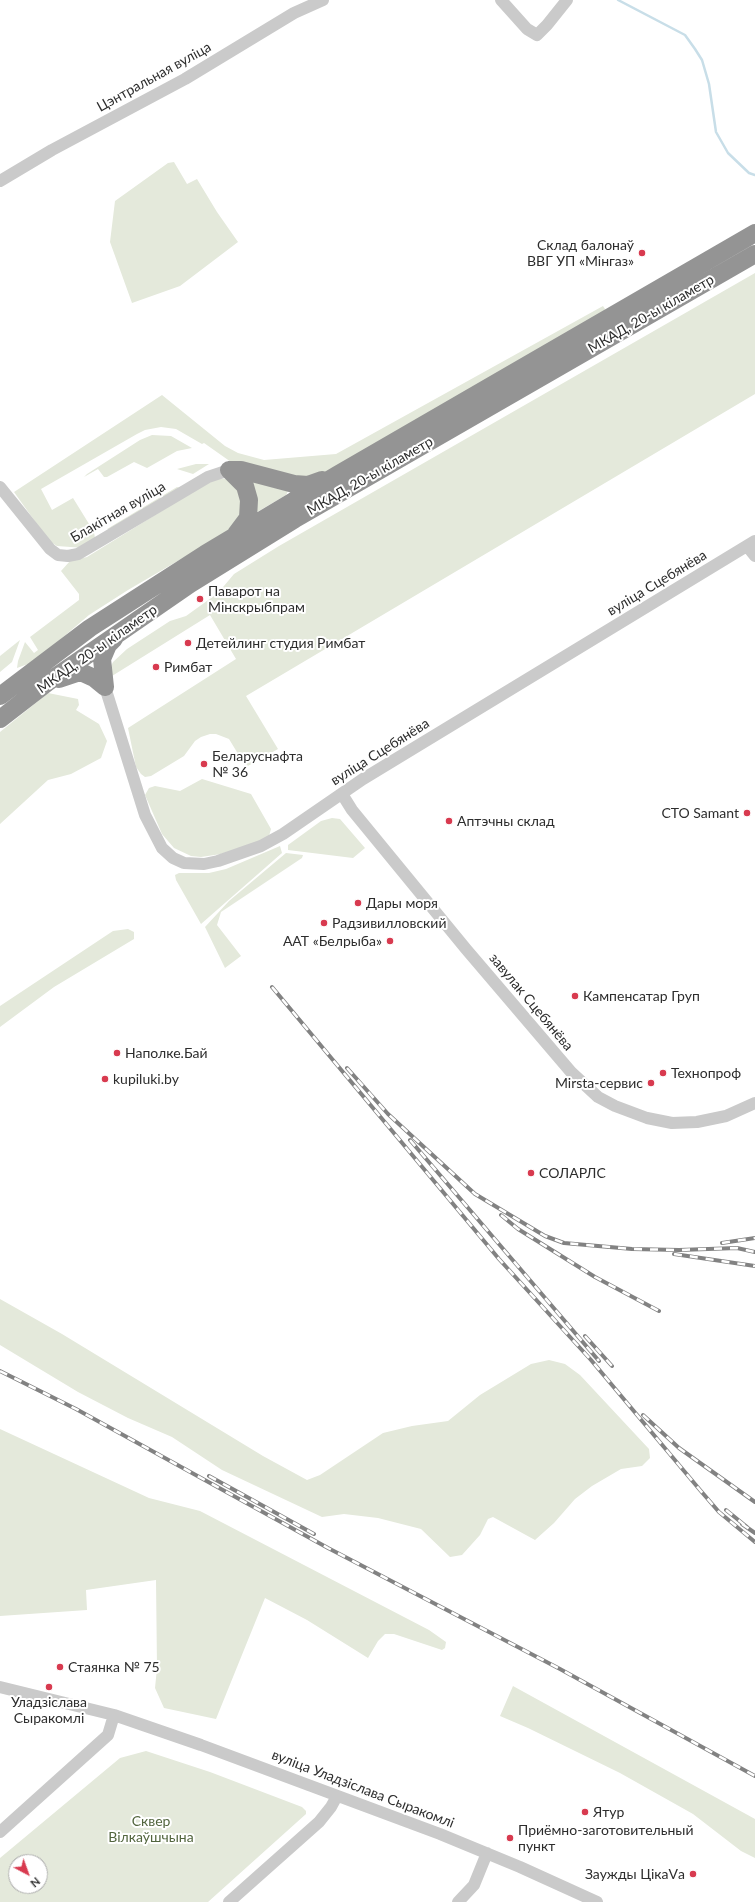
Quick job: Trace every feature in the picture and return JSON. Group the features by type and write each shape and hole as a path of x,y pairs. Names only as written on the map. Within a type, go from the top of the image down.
{"highway":[{"name":"МКАД, 20-ы кіламетр","path":"0,696 90,628 151,587 336,475 755,233"},
{"name":"МКАД, 20-ы кіламетр","path":"0,719 48,682 128,625 190,584 295,519 755,254"},
{"path":"229,470 241,470 294,484 308,484 336,475"},
{"path":"229,470 245,486 249,500 248,518 232,538"},
{"path":"104,686 101,665 104,653 108,645 128,625"},
{"path":"48,682 77,673 83,673 94,678 104,686"}],"street":[{"name":"Цэнтральная вуліца","path":"0,181 52,150 185,79 294,13 323,0"},
{"path":"501,0 528,29 537,35 567,0"},
{"name":"Блакітная вуліца","path":"0,487 50,549 58,555 68,556 78,554 208,477 229,470"},
{"path":"751,543 755,556"},
{"name":"вуліца Сцебянёва","path":"104,686 144,815 162,848 173,858 184,863 204,864 242,854 283,834 363,779 751,543"},
{"name":"завулак Сцебянёва","path":"342,794 365,826 466,949 571,1072 598,1096 615,1106 647,1118 672,1123 697,1122 726,1116 755,1103"},
{"name":"вуліца Уладзіслава Сыракомлі","path":"0,1687 114,1715 201,1745 487,1853 597,1902"},
{"path":"0,1832 108,1735 114,1715"},
{"path":"229,1902 319,1822 331,1807 337,1796"},
{"path":"458,1902 474,1885 487,1853"}],"green space":[{"path":"174,162 187,184 197,179 217,212 238,242 180,286 132,303 110,242 115,201 168,163"},
{"path":"755,273 755,394 246,696 278,749 246,767 229,739 216,734 210,734 195,741 184,756 151,776 145,777 141,774 136,767 128,728 236,659 210,615 112,676 109,670 113,662 127,649 170,621 186,616 218,593 234,574 279,546"},
{"path":"603,306 605,309 604,313 322,475 307,480 231,462 204,443 202,444 176,429 161,427 145,430 137,434 41,489 52,510 73,498 94,532 95,538 84,548 57,546 49,541 14,492 162,395 225,446 238,453 264,460 336,454"},
{"path":"152,435 171,436 192,448 177,451 147,468 134,462 107,477 104,477 98,469 84,477 140,440"},
{"path":"196,464 209,464 193,474 177,469"},
{"path":"218,478 228,479 245,496 241,524 128,590 89,615 48,650 28,664 17,668 25,642 34,653 38,650 30,637 79,600 79,594 61,571 70,561 87,557 207,483"},
{"path":"249,482 286,484 289,489 286,495 252,515"},
{"path":"177,487 181,488 110,530 107,529"},
{"path":"20,640 12,662 0,672 0,656"},
{"path":"48,693 78,699 79,705 76,710 99,724 107,741 101,758 71,774 48,780 0,824 0,732"},
{"path":"202,779 251,794 271,829 269,836 266,839 221,854 201,857 191,856 174,848 162,834 145,795 149,788 155,786 180,791"},
{"path":"332,818 340,819 365,848 353,858 288,850 288,845 321,821"},
{"path":"280,846 282,853 201,924 176,880 175,875 179,873 209,873 226,869"},
{"path":"286,853 303,855 302,858 221,912 217,925 241,956 225,968 205,927 229,901"},
{"path":"128,929 134,932 134,939 54,987 0,1027 0,1006 113,931"},
{"path":"0,1299 62,1334 263,1456 307,1480 320,1475 383,1433 412,1426 448,1421 480,1395 531,1364 549,1360 565,1364 580,1375 649,1449 650,1458 642,1466 621,1469 592,1486 575,1499 554,1523 535,1540 493,1517 488,1519 480,1535 462,1555 450,1557 421,1529 378,1518 344,1514 322,1517 222,1470 172,1437 128,1418 78,1392 0,1345"},
{"path":"0,1429 149,1498 200,1511 429,1630 446,1642 445,1648 442,1650 394,1634 385,1634 378,1641 368,1658 307,1620 265,1598 216,1719 164,1708 155,1688 157,1668 156,1580 86,1590 87,1610 0,1616"},
{"path":"513,1686 755,1819 755,1858 741,1851 693,1814 620,1773 500,1716"},
{"name":"Сквер Вілкаўшчына","path":"146,1751 210,1772 302,1807 306,1811 306,1814 208,1902 0,1902 0,1858 120,1758"}],"waterway":[{"path":"618,0 685,35 702,60 709,84 716,132 728,153 749,173 755,175"}],"railway":[{"path":"272,987 499,1259 591,1360 719,1512 755,1542"},
{"path":"347,1068 388,1114 475,1194 545,1236 564,1243 632,1249 679,1250 737,1248 755,1252"},
{"path":"410,1140 599,1361"},
{"path":"501,1215 518,1229 595,1277 659,1311"},
{"path":"722,1243 755,1238"},
{"path":"674,1254 755,1266"},
{"path":"585,1336 612,1366"},
{"path":"0,1371 76,1409 328,1548 560,1669 755,1776"},
{"path":"643,1415 679,1448 755,1502"},
{"path":"209,1476 314,1534"},
{"path":"726,1510 747,1527"},
{"path":"742,1524 755,1533"}],"place":[{"name":"Склад балонаў ВВГ УП «Мінгаз»","path":"642,253"},
{"name":"Паварот на Мінскрыбпрам","path":"200,599"},
{"name":"Детейлинг студия Римбат","path":"188,643"},
{"name":"Римбат","path":"156,667"},
{"name":"Беларуснафта № 36","path":"204,764"},
{"name":"СТО Samant","path":"747,813"},
{"name":"Аптэчны склад","path":"449,821"},
{"name":"Дары моря","path":"358,903"},
{"name":"Радзивилловский","path":"324,923"},
{"name":"ААТ «Белрыба»","path":"390,941"},
{"name":"Кампенсатар Груп","path":"575,996"},
{"name":"Наполке.Бай","path":"117,1053"},
{"name":"Технопроф","path":"663,1073"},
{"name":"kupiluki.by","path":"105,1079"},
{"name":"Mirsta-сервис","path":"651,1083"},
{"name":"СОЛАРЛС","path":"531,1173"},
{"name":"Стаянка № 75","path":"60,1667"},
{"name":"Уладзіслава Сыракомлі","path":"49,1687"},
{"name":"Ятур","path":"585,1812"},
{"name":"Приёмно-заготовительный пункт","path":"510,1838"},
{"name":"Заужды ЦікаVа","path":"693,1874"}]}
